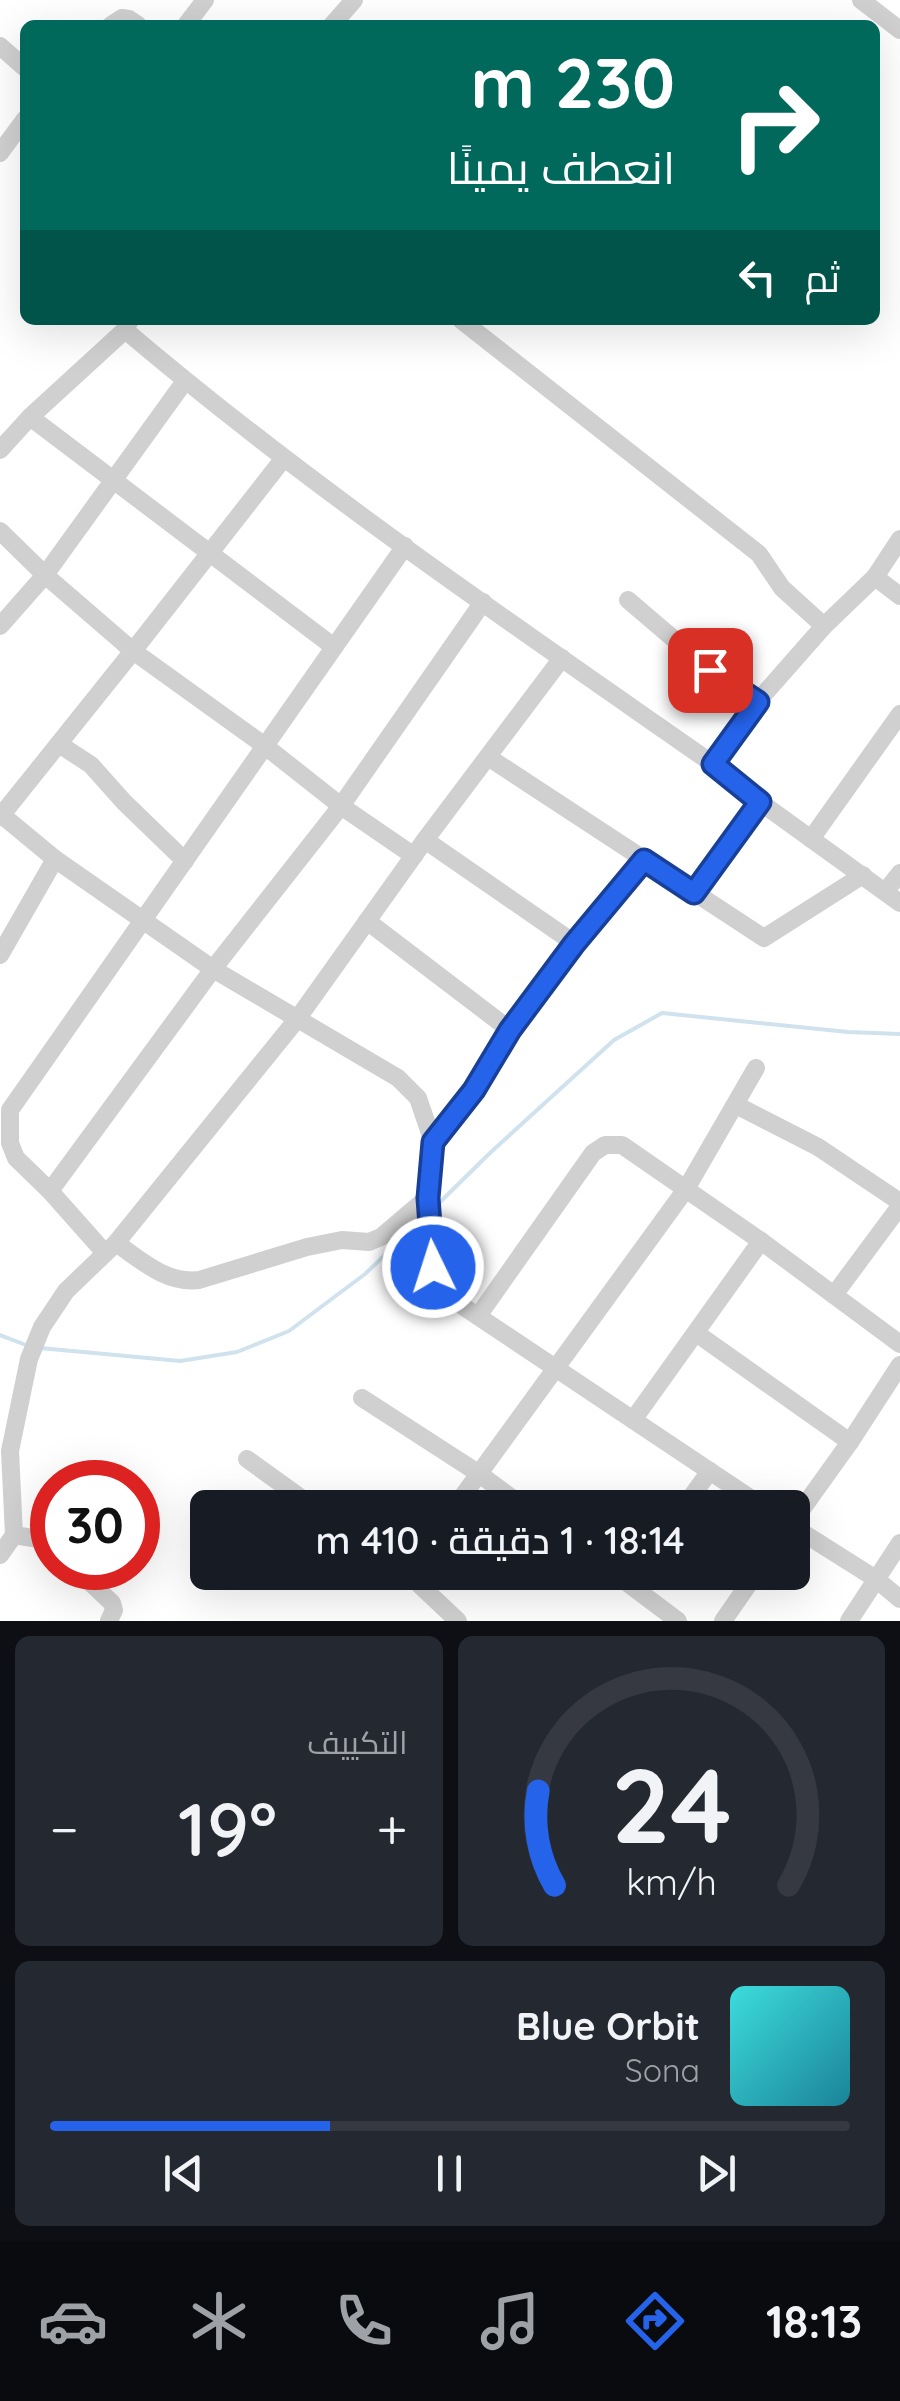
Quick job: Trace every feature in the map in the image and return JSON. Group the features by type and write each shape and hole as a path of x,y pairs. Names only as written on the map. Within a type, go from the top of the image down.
{"street":[{"path":"190,20 205,0"},
{"path":"336,20 354,0"},
{"path":"861,0 900,30"},
{"path":"0,46 20,64"},
{"path":"0,152 20,126"},
{"path":"0,450 128,325 185,381 284,458 893,897 900,873"},
{"path":"467,325 759,554 782,588 824,626"},
{"path":"1,623 45,575 185,381"},
{"path":"30,418 334,647"},
{"path":"284,458 1,816 54,859 213,969 398,1078 418,1098 433,1142 428,1198 433,1267 445,1290 738,1490"},
{"path":"0,531 134,651 414,856"},
{"path":"713,764 758,702 824,626 874,577 900,539"},
{"path":"405,546 143,920 5,1106 16,1158 110,1248 184,1282 307,1247 342,1240 369,1242 381,1237 428,1198"},
{"path":"874,577 900,596"},
{"path":"628,600 710,670 758,702"},
{"path":"50,1191 213,969 341,806 483,602"},
{"path":"0,1555 14,1535 10,1451 29,1359 42,1328 66,1291 110,1248 298,1018 562,658"},
{"path":"811,838 900,714"},
{"path":"59,744 91,765 185,861"},
{"path":"488,758 764,938 863,875"},
{"path":"694,893 760,802"},
{"path":"426,840 574,944"},
{"path":"0,955 54,859"},
{"path":"433,1142 474,1090 510,1030 574,944 644,860"},
{"path":"367,921 510,1030"},
{"path":"466,1490 686,1189 756,1068"},
{"path":"736,1105 818,1147 900,1204 834,1295"},
{"path":"478,1316 593,1154 605,1144 622,1144 900,1344"},
{"path":"634,1420 761,1241"},
{"path":"696,1333 850,1442"},
{"path":"810,1499 900,1366"},
{"path":"362,1398 502,1490"},
{"path":"247,1459 290,1490"},
{"path":"696,1490 710,1471"},
{"path":"14,1535 30,1538"},
{"path":"810,1536 900,1598"},
{"path":"849,1621 900,1543"},
{"path":"98,1590 112,1603 114,1610 109,1621"},
{"path":"426,1590 458,1621"},
{"path":"645,1590 678,1621"},
{"path":"723,1621 745,1590"}],"waterway":[{"path":"434,1208 614,1040 662,1013 900,1034"},
{"path":"40,1348 180,1361 237,1352 289,1331 365,1274 424,1218"},
{"path":"0,1335 26,1345"}],"route":[{"path":"433,1267 428,1198 433,1142 474,1090 510,1030 644,860 694,893 760,802 713,764 758,702 710,670"}]}
